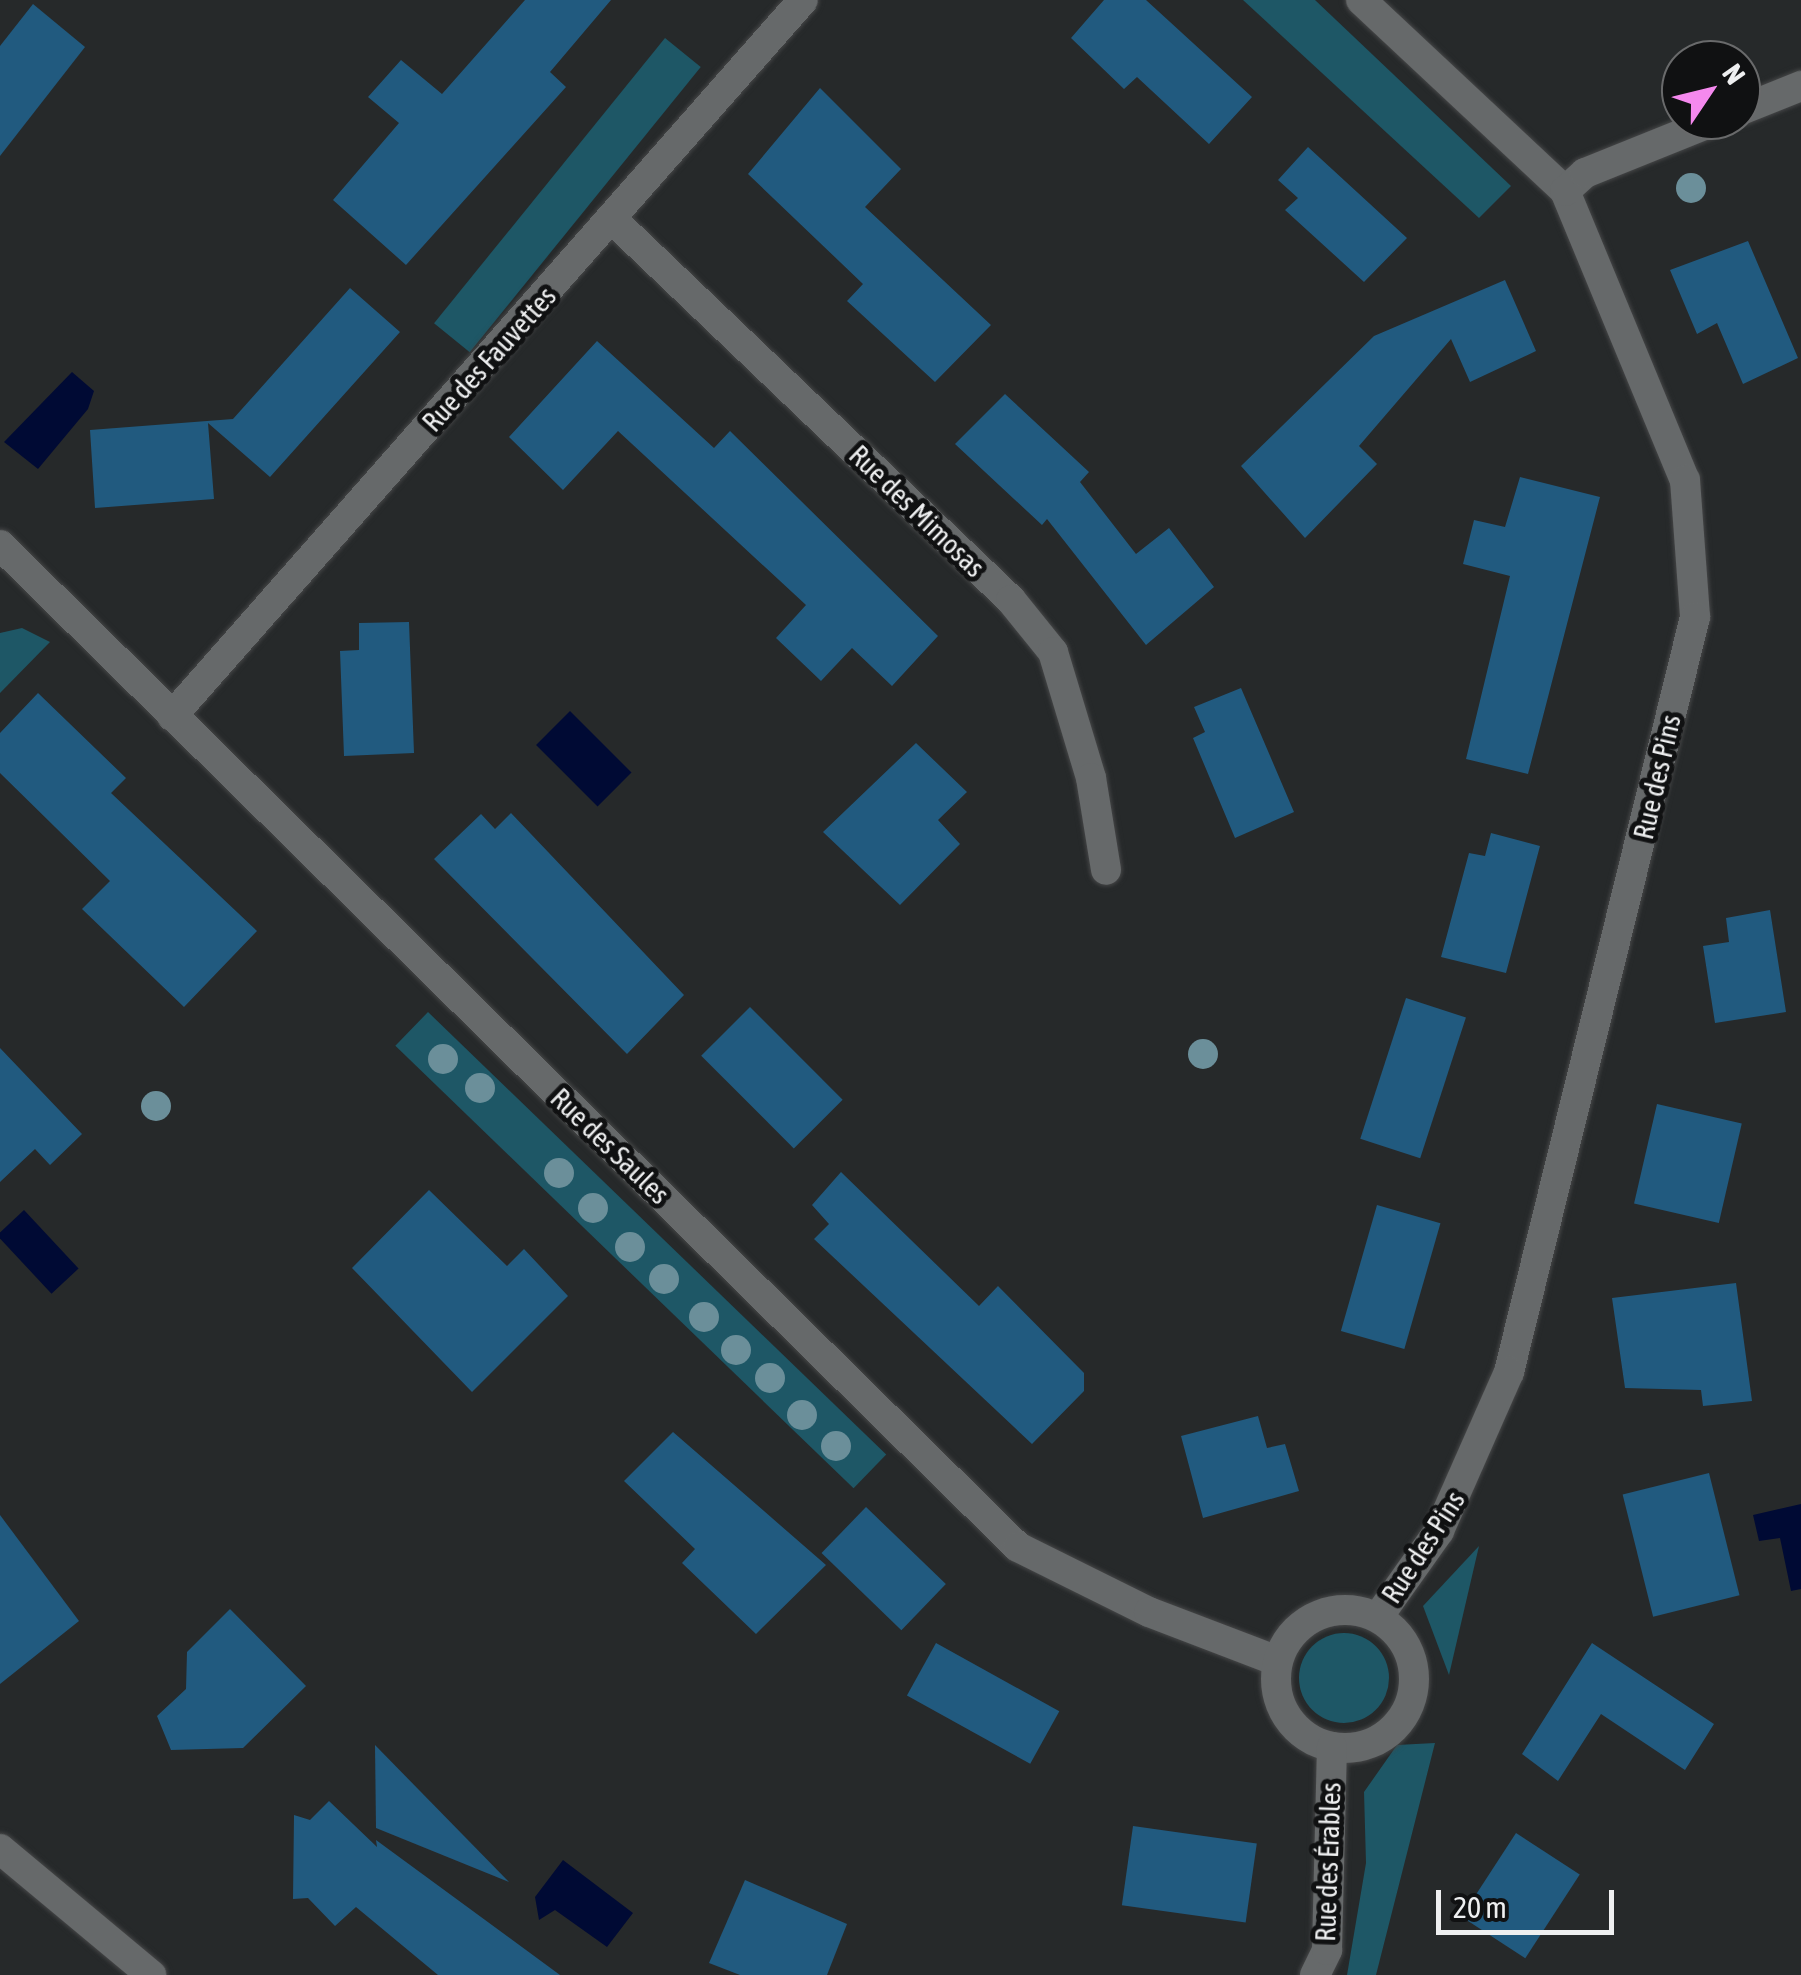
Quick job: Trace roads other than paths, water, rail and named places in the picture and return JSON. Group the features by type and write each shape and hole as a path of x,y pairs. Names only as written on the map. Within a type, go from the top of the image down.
{"street":[{"name":"Rue des Fauvettes","path":"172,716 804,0"},
{"name":"Rue des Pins","path":"1361,0 1564,191 1685,480 1695,617 1509,1372 1439,1531 1378,1618"},
{"path":"1761,102 1801,86"},
{"path":"1564,191 1585,173 1667,140"},
{"name":"Rue des Mimosas","path":"613,220 1011,600 1053,652 1106,870"},
{"name":"Rue des Saules","path":"4,558 172,716 1018,1547 1149,1612 1277,1661"},
{"path":"1317,1615 1378,1618 1408,1648 1414,1692 1374,1743 1332,1747 1287,1715 1277,1661 1317,1615"},
{"name":"Rue des Érables","path":"1315,1975 1330,1912 1332,1747"},
{"path":"0,1849 151,1975"}]}
